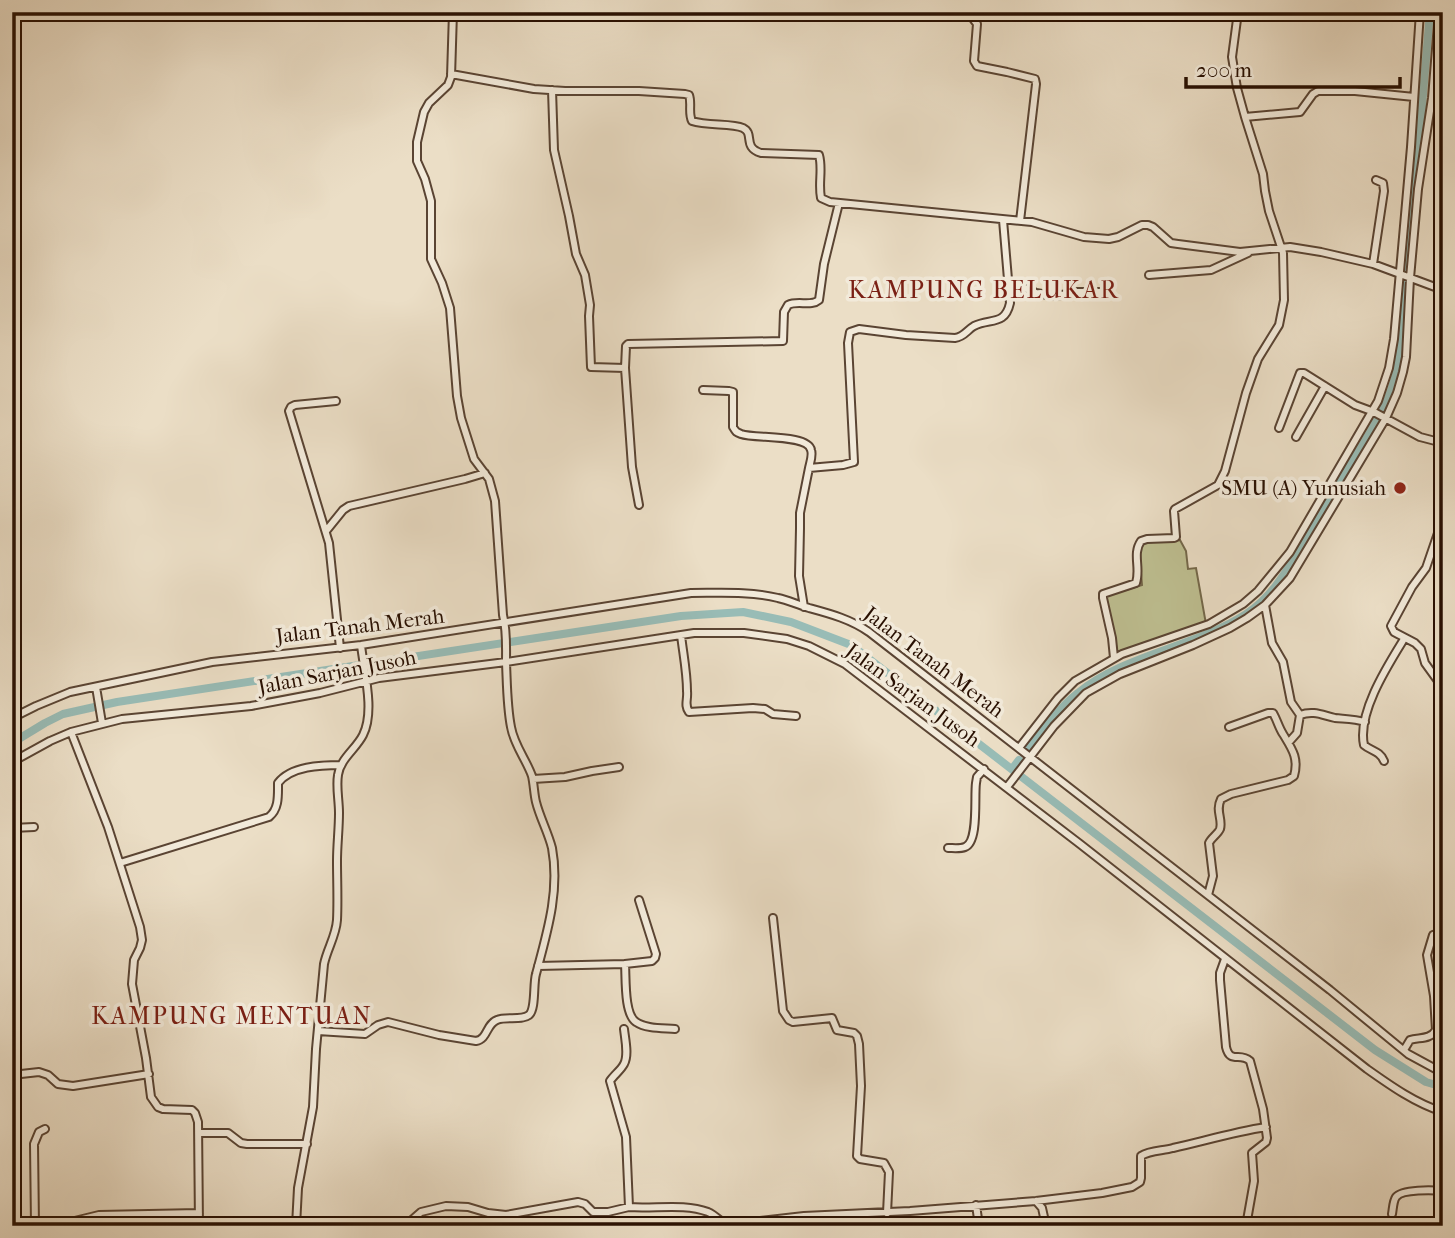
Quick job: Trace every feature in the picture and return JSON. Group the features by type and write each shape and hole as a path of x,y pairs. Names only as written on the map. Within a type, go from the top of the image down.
{"street":[{"path":"318,1031 365,1034 388,1022 439,1035 481,1040 491,1024 498,1019 526,1017 533,1007 534,979 552,905 553,856 548,834 535,801 533,779 511,727 495,501 489,479 474,459 460,418 450,308 431,259 431,201 417,162 417,142 424,112 429,103 448,85 451,74 453,12"},
{"path":"968,12 977,24 974,61 977,66 1035,79 1020,221"},
{"path":"1115,658 1103,594 1136,583 1139,574 1136,548 1140,541 1147,538 1176,537 1175,509 1218,485 1225,471 1258,359 1279,325 1284,300 1285,283 1280,248 1269,211 1263,174 1237,88 1232,57 1238,12"},
{"path":"1019,748 1042,716 1075,681 1115,658 1193,645 1230,628 1265,605 1290,578 1384,417 1397,393 1408,338 1405,275 1420,12"},
{"path":"1009,784 1054,726 1086,693 1243,604 1258,591 1290,552 1373,411 1389,368 1405,275 1433,86 1439,12"},
{"path":"451,74 534,89 685,93 690,98 692,121 743,128 755,151 819,155 821,198 831,202 1032,222 1084,237 1109,239 1148,225 1171,243 1230,251 1251,252 1280,248 1321,251 1373,264 1443,290"},
{"path":"552,90 554,150 590,305 591,367 625,368"},
{"path":"1245,117 1300,113 1318,91 1355,91 1414,97"},
{"path":"1373,264 1384,187 1383,183 1376,180"},
{"path":"639,505 632,467 625,348 628,344 783,341 784,312 788,305 814,303 819,300 824,264 839,203"},
{"path":"810,468 854,462 848,343 850,332 859,329 921,337 955,338 961,337 972,327 994,322 1006,315 1010,303 1003,220"},
{"path":"1149,275 1211,270 1251,252"},
{"path":"1009,288 1029,289 1054,296 1073,292 1104,292"},
{"path":"1279,428 1300,373 1308,375 1355,405 1373,411 1420,437 1443,443"},
{"path":"1296,437 1325,386"},
{"path":"703,390 733,392 733,427 740,434 806,443 810,447 810,468 800,513 799,576 804,607"},
{"path":"337,401 295,405 289,411 332,555 340,648"},
{"path":"326,531 349,506 465,480 485,472"},
{"path":"1443,534 1438,533 1426,568 1392,623 1392,631 1418,646 1425,663 1438,681 1438,703 1443,713"},
{"name":"Jalan Tanah Merah","path":"12,718 70,692 96,689 225,660 505,627 691,593 760,594 780,598 855,622 869,632 1404,1050 1420,1062 1443,1073"},
{"path":"1265,605 1272,643 1283,662 1291,702 1300,715 1297,733 1289,742"},
{"name":"Jalan Sarjan Jusoh","path":"12,762 50,741 102,719 195,713 251,706 365,681 708,632 765,635 798,643 826,653 845,664 984,769 1009,784 1225,959 1386,1083 1422,1104 1443,1112"},
{"path":"681,635 687,692 685,705 689,712 753,708 765,709 773,714 796,716"},
{"path":"1384,761 1379,753 1364,745 1363,731 1380,677 1404,639"},
{"path":"296,1226 298,1188 313,1107 324,964 337,920 337,841 340,817 337,779 341,765 362,737 367,725 368,701 360,645"},
{"path":"96,689 102,719"},
{"path":"1208,895 1213,876 1209,843 1219,832 1218,804 1221,799 1288,780 1294,776 1297,768 1289,742 1271,712 1229,727"},
{"path":"1300,715 1312,712 1365,722"},
{"path":"71,732 120,863 140,927 142,940 134,960 132,984 151,1097 154,1103 163,1109 192,1110 195,1113 199,1133 199,1226"},
{"path":"120,863 269,817 275,812 278,803 278,783 286,775 314,767 341,765"},
{"path":"533,779 565,777 618,767"},
{"path":"948,848 961,848 970,844 974,828 976,783 984,769"},
{"path":"12,828 34,827"},
{"path":"538,966 652,961 656,954 639,900"},
{"path":"773,918 783,1011 786,1017 793,1022 832,1018 837,1030 857,1036 861,1086 857,1156 887,1166 887,1213"},
{"path":"1404,1050 1410,1040 1424,1038 1436,1030 1427,954 1433,935 1443,933"},
{"path":"1225,959 1220,981 1227,1053 1250,1061 1263,1109 1267,1138 1266,1143 1251,1156 1254,1181 1245,1226"},
{"path":"625,964 629,1013 634,1021 643,1025 675,1029"},
{"path":"624,1029 626,1058 624,1065 610,1081 626,1137 629,1207"},
{"path":"12,1075 39,1072 48,1075 58,1084 74,1086 149,1074"},
{"path":"405,1226 421,1212 446,1206 467,1207 506,1215 578,1202 585,1204 593,1212 629,1207 675,1208 710,1213 726,1225 733,1226 804,1216 887,1213 1037,1201 1102,1193 1136,1185 1141,1178 1141,1156 1144,1153 1266,1127"},
{"path":"35,1226 34,1144 39,1132 45,1129"},
{"path":"199,1133 228,1133 241,1143 247,1144 307,1144"},
{"path":"1392,1214 1398,1195 1426,1190 1443,1191"},
{"path":"1037,1201 1042,1208 1045,1226"},
{"path":"976,1205 979,1226"},
{"path":"54,1226 78,1223 99,1215 199,1213"}],"green space":[{"path":"1180,540 1186,551 1188,569 1196,568 1206,624 1118,655 1106,596 1142,585 1139,549 1144,542"}],"waterway":[{"path":"1029,749 1064,705 1096,680 1137,660 1205,635 1246,614 1264,600 1303,545 1380,416 1393,384 1402,341 1430,12"},
{"path":"12,743 63,714 117,702 681,616 743,612 791,622 851,645 1375,1050 1426,1082 1443,1087"},
{"path":"1012,769 1019,760"}],"place":[{"name":"SMU (A) Yunusiah","path":"1400,488"}],"district":[{"name":"KAMPUNG BELUKAR","path":"984,290"},
{"name":"KAMPUNG MENTUAN","path":"232,1016"}]}
